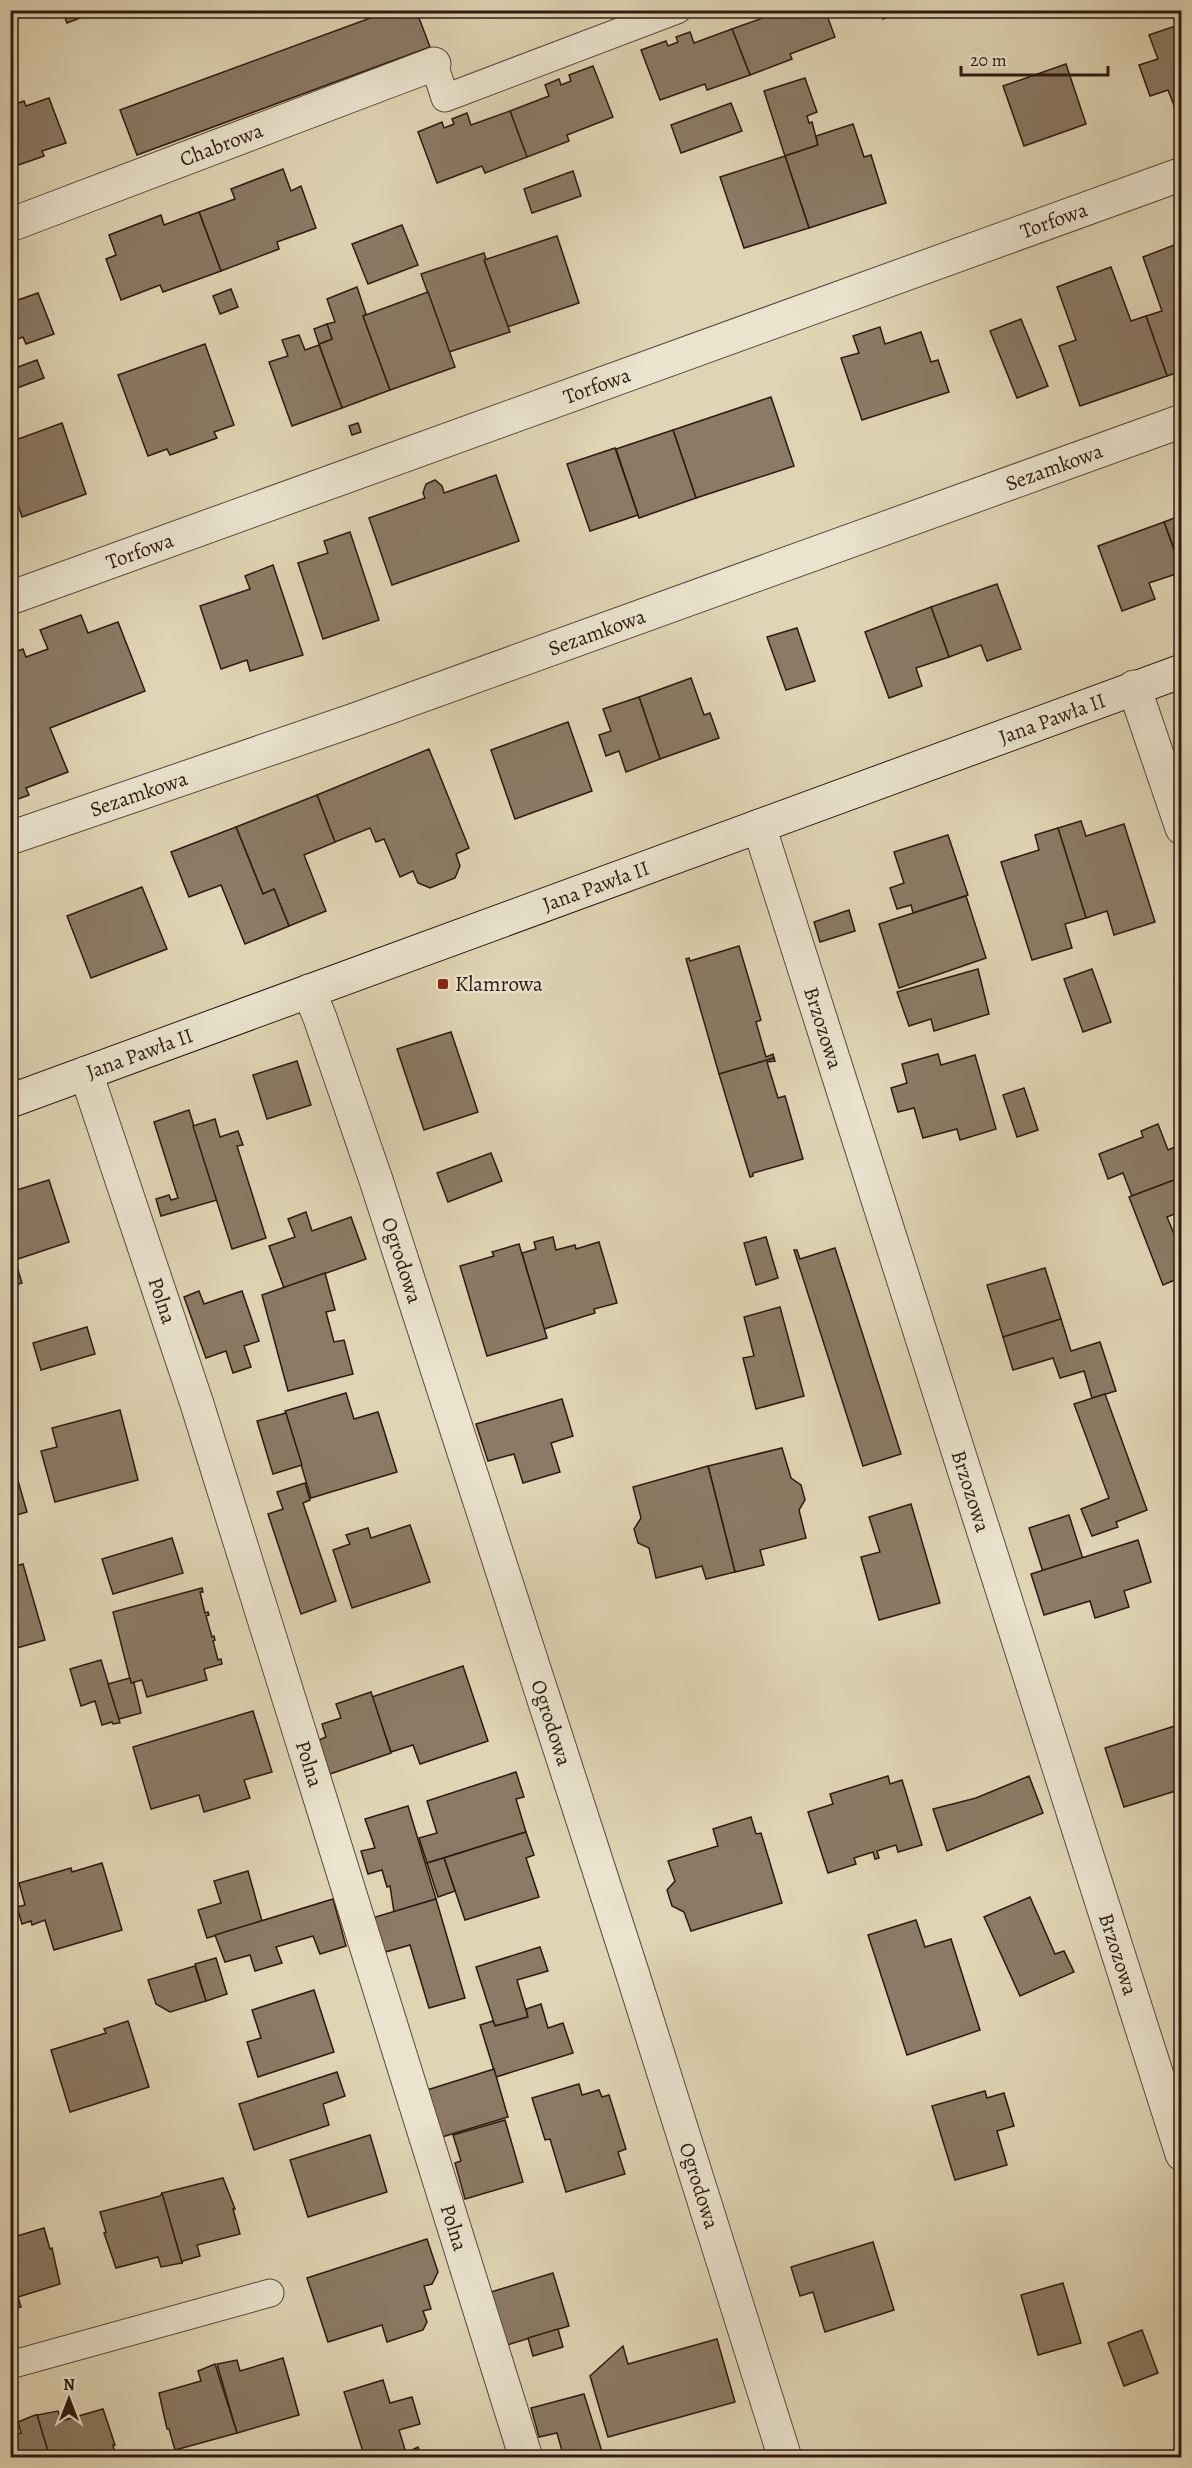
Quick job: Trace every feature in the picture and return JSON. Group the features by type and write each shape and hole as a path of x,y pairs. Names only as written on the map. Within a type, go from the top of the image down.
{"street":[{"name":"Chabrowa","path":"10,225 434,64"},
{"name":"Torfowa","path":"10,598 1182,174"},
{"name":"Sezamkowa","path":"10,838 354,720 1182,421"},
{"name":"Jana Pawła II","path":"10,1101 1182,670"},
{"path":"1134,687 1182,828"},
{"name":"Brzozowa","path":"759,826 1182,2154"},
{"name":"Ogrodowa","path":"309,991 391,1226 628,1960 785,2457"},
{"name":"Polna","path":"86,1073 197,1404 526,2457"}],"lane":[{"path":"434,64 445,98 677,10"},
{"path":"10,2365 270,2292"}],"building":[{"path":"62,10 101,10 67,23"},
{"path":"392,10 416,10 430,47 137,155 120,110"},
{"path":"769,10 825,10 835,37 790,54 792,59 750,75 732,29 771,15"},
{"path":"880,10 905,10 883,19"},
{"path":"1181,24 1182,105 1175,108 1168,90 1150,96 1139,65 1158,59 1149,35"},
{"path":"732,29 750,75 707,90 705,84 660,100 641,50 666,41 668,46 678,42 676,37 690,32 694,43"},
{"path":"1066,64 1086,124 1024,146 1003,86"},
{"path":"593,66 613,117 567,135 569,141 527,157 510,111 549,96 545,85 559,79 561,85 571,81 569,75"},
{"path":"805,78 817,112 807,116 809,123 812,122 818,145 785,156 764,91"},
{"path":"49,98 66,143 42,151 44,156 10,168 10,106 24,101 26,106"},
{"path":"731,103 742,131 681,153 671,125"},
{"path":"510,111 527,157 485,173 482,166 437,183 418,132 442,122 444,128 454,124 452,119 467,113 471,125"},
{"path":"853,124 864,157 871,155 886,203 809,228 785,156 818,145 816,136"},
{"path":"785,156 809,228 744,248 720,177"},
{"path":"283,169 291,191 301,186 316,228 277,242 279,249 221,271 199,212 235,199 231,189"},
{"path":"573,171 581,196 532,213 524,189"},
{"path":"199,212 221,271 163,292 160,285 121,300 106,259 116,255 109,235 161,215 164,225"},
{"path":"402,225 418,265 368,284 352,244"},
{"path":"557,236 579,303 507,327 484,260"},
{"path":"1182,242 1182,371 1167,376 1146,316 1162,311 1143,257"},
{"path":"484,253 486,259 484,260 510,332 449,352 421,274"},
{"path":"1111,267 1131,321 1146,316 1167,376 1080,406 1059,346 1076,340 1057,287"},
{"path":"357,287 366,314 363,316 390,390 342,408 319,344 332,339 327,324 335,322 327,299"},
{"path":"231,289 238,307 220,314 213,296"},
{"path":"428,292 455,367 390,390 363,316"},
{"path":"38,293 54,334 26,344 23,337 10,342 10,297 12,302"},
{"path":"1021,319 1048,386 1017,398 990,331"},
{"path":"327,324 332,339 319,344 314,329"},
{"path":"880,327 885,344 921,332 931,362 938,360 949,392 862,420 841,358 859,353 853,336"},
{"path":"299,335 305,350 319,345 342,408 292,426 269,362 288,356 282,340"},
{"path":"205,344 234,425 214,432 217,438 170,455 167,449 148,456 118,375"},
{"path":"37,360 44,378 17,388 10,370"},
{"path":"10,372 17,388 10,391"},
{"path":"771,397 794,466 696,498 673,430"},
{"path":"62,423 86,494 22,517 14,493 10,495 10,442"},
{"path":"358,423 361,432 352,435 349,426"},
{"path":"673,430 696,498 639,518 616,449"},
{"path":"615,448 638,515 590,531 567,464"},
{"path":"496,475 519,541 392,585 369,518 425,498 423,493 426,484 435,480 442,486 444,493"},
{"path":"1182,515 1182,570 1164,522"},
{"path":"1164,522 1182,572 1149,583 1155,599 1122,611 1098,546"},
{"path":"350,532 379,620 323,639 298,563 328,553 324,541"},
{"path":"273,565 303,655 250,671 247,660 221,669 200,606 250,589 245,576"},
{"path":"997,584 1021,649 987,661 981,645 949,657 931,607"},
{"path":"931,607 949,657 916,668 922,686 889,698 865,632"},
{"path":"81,615 88,633 118,622 145,691 50,728 68,772 26,788 29,795 10,802 10,654 23,649 26,657 48,649 40,630"},
{"path":"797,628 815,681 786,690 767,637"},
{"path":"691,678 704,715 710,713 719,738 660,759 639,697"},
{"path":"639,697 660,759 626,772 619,751 606,756 599,735 611,731 603,709"},
{"path":"568,722 592,791 515,819 491,750"},
{"path":"429,749 469,848 456,854 460,866 455,878 430,888 418,883 413,871 400,877 384,839 376,842 370,828 335,842 317,795"},
{"path":"317,795 335,842 304,855 326,911 289,926 274,889 263,894 236,827"},
{"path":"1081,821 1086,836 1124,824 1155,922 1114,935 1107,911 1086,918 1058,828"},
{"path":"236,827 263,894 274,889 289,926 245,944 221,885 189,897 171,852"},
{"path":"1058,828 1086,918 1065,924 1072,948 1032,960 1001,862 1039,850 1035,835"},
{"path":"948,835 968,895 913,913 911,905 897,909 890,888 904,883 894,852"},
{"path":"142,887 167,949 91,978 67,916"},
{"path":"966,896 986,958 899,988 879,924"},
{"path":"849,910 855,931 820,942 814,922"},
{"path":"739,946 761,1020 756,1022 766,1057 773,1054 774,1058 719,1074 686,959 689,958 690,961"},
{"path":"978,969 989,1014 934,1031 931,1019 909,1026 897,992"},
{"path":"1092,969 1111,1022 1083,1032 1064,979"},
{"path":"1182,980 1182,1003 1174,982"},
{"path":"451,1032 478,1112 424,1130 397,1049"},
{"path":"938,1054 941,1065 975,1055 996,1129 960,1140 957,1129 923,1138 914,1108 898,1112 891,1088 907,1083 902,1064"},
{"path":"774,1058 775,1061 767,1062 778,1098 785,1096 803,1159 753,1173 750,1177 719,1074"},
{"path":"297,1061 311,1105 267,1119 253,1075"},
{"path":"1024,1088 1038,1130 1017,1137 1003,1095"},
{"path":"189,1110 217,1200 161,1216 156,1199 169,1195 171,1200 178,1198 154,1122"},
{"path":"215,1119 220,1137 238,1131 243,1145 237,1146 266,1238 232,1249 193,1126"},
{"path":"1158,1124 1168,1150 1182,1144 1182,1177 1132,1196 1123,1173 1108,1179 1099,1154 1143,1137 1141,1131"},
{"path":"491,1153 502,1181 448,1202 437,1173"},
{"path":"1182,1177 1182,1211 1167,1217 1182,1253 1182,1277 1163,1285 1129,1197"},
{"path":"49,1180 69,1242 15,1260 22,1283 10,1287 10,1192"},
{"path":"306,1212 312,1231 351,1217 366,1259 284,1288 269,1246 295,1237 288,1219"},
{"path":"553,1237 556,1250 575,1245 576,1249 599,1242 617,1303 594,1309 595,1313 544,1329 522,1253 536,1249 534,1242"},
{"path":"766,1237 778,1278 756,1285 744,1243"},
{"path":"519,1244 547,1338 487,1356 460,1266 494,1256 492,1252"},
{"path":"835,1248 901,1454 863,1466 794,1250 797,1250 800,1259"},
{"path":"1045,1268 1061,1319 1003,1337 987,1285"},
{"path":"325,1273 335,1310 326,1312 334,1342 344,1340 353,1374 288,1391 262,1295"},
{"path":"199,1291 204,1304 242,1291 259,1341 244,1346 251,1367 233,1373 226,1351 206,1358 184,1297"},
{"path":"780,1307 804,1396 756,1409 743,1358 754,1356 744,1317"},
{"path":"1061,1319 1071,1351 1100,1342 1116,1391 1092,1398 1084,1371 1060,1378 1053,1358 1013,1370 1003,1337"},
{"path":"87,1327 95,1354 41,1370 33,1343"},
{"path":"346,1393 354,1419 378,1412 397,1472 311,1498 285,1411"},
{"path":"1105,1394 1147,1510 1116,1522 1118,1527 1092,1536 1081,1509 1109,1498 1074,1404"},
{"path":"562,1399 573,1436 551,1443 560,1472 523,1483 514,1454 488,1461 476,1424"},
{"path":"120,1410 138,1480 55,1502 41,1451 57,1447 52,1428"},
{"path":"286,1413 302,1465 273,1474 257,1421"},
{"path":"782,1448 791,1478 801,1485 805,1500 799,1510 806,1538 760,1550 764,1565 735,1572 708,1466"},
{"path":"10,1453 27,1512 10,1517"},
{"path":"708,1466 735,1572 706,1579 702,1566 656,1578 649,1548 638,1543 634,1529 641,1518 633,1487"},
{"path":"305,1483 310,1500 303,1503 336,1601 301,1614 268,1514 283,1509 277,1492"},
{"path":"911,1504 940,1603 879,1620 861,1557 880,1552 869,1517"},
{"path":"1069,1515 1083,1559 1043,1572 1029,1528"},
{"path":"410,1525 430,1582 352,1608 333,1550 350,1544 346,1535 368,1528 371,1538"},
{"path":"172,1538 183,1573 113,1594 102,1559"},
{"path":"1138,1540 1151,1582 1124,1591 1129,1607 1095,1618 1090,1601 1044,1615 1031,1574"},
{"path":"23,1564 45,1640 10,1650 10,1568"},
{"path":"202,1588 203,1592 200,1592 205,1613 208,1612 209,1615 206,1616 212,1637 214,1636 213,1641 218,1660 221,1659 222,1664 204,1669 207,1680 147,1697 142,1680 131,1683 113,1612"},
{"path":"101,1660 120,1723 113,1724 112,1722 102,1725 95,1701 81,1706 70,1669"},
{"path":"463,1666 488,1741 420,1764 413,1745 391,1752 372,1697"},
{"path":"130,1678 131,1683 134,1683 141,1713 119,1719 108,1684"},
{"path":"371,1692 391,1753 330,1774 319,1740 326,1737 322,1724 341,1718 336,1704"},
{"path":"253,1711 272,1772 244,1780 250,1798 204,1812 199,1795 151,1809 133,1747"},
{"path":"1178,1725 1182,1736 1182,1767 1176,1769 1182,1789 1124,1807 1105,1748"},
{"path":"516,1772 524,1797 516,1799 526,1832 427,1863 419,1838 437,1833 427,1801"},
{"path":"888,1776 890,1784 902,1780 922,1845 898,1852 896,1845 877,1851 879,1858 875,1859 873,1852 854,1858 856,1864 828,1873 808,1812 833,1804 830,1794"},
{"path":"1029,1776 1043,1813 947,1851 933,1809 976,1798"},
{"path":"408,1806 436,1899 394,1912 390,1886 387,1887 382,1870 368,1874 361,1851 375,1848 365,1819"},
{"path":"751,1817 756,1834 761,1833 782,1903 691,1931 684,1912 672,1906 667,1890 675,1881 668,1861 718,1846 713,1829"},
{"path":"526,1832 534,1855 526,1858 539,1897 465,1920 444,1858"},
{"path":"444,1858 455,1891 438,1897 427,1863"},
{"path":"102,1863 122,1930 54,1950 45,1920 32,1925 31,1921 22,1924 17,1907 25,1905 19,1883 71,1868 72,1872"},
{"path":"248,1871 262,1921 207,1938 198,1910 221,1903 214,1881"},
{"path":"1030,1897 1055,1954 1064,1951 1074,1972 1020,1996 984,1917"},
{"path":"333,1899 346,1946 320,1954 313,1936 276,1947 282,1963 255,1971 250,1955 225,1962 215,1935"},
{"path":"436,1899 465,1998 429,2008 410,1945 382,1953 372,1918"},
{"path":"916,1920 925,1947 951,1939 980,2030 907,2055 868,1935"},
{"path":"540,1947 548,1971 517,1980 528,2017 495,2026 476,1967"},
{"path":"216,1958 227,1994 206,2001 195,1964"},
{"path":"195,1966 206,2001 170,2012 156,2004 148,1980"},
{"path":"314,1990 334,2052 258,2077 247,2042 261,2038 252,2010"},
{"path":"541,2004 548,2028 563,2023 573,2053 496,2077 480,2025 493,2021 495,2026 528,2017 526,2009"},
{"path":"128,2021 149,2087 70,2112 51,2050 106,2033 104,2029"},
{"path":"494,2069 508,2117 442,2137 427,2090"},
{"path":"337,2072 345,2096 323,2104 329,2125 254,2150 239,2104"},
{"path":"579,2084 582,2095 599,2090 602,2097 609,2095 626,2149 618,2152 625,2174 566,2192 550,2139 545,2140 532,2098"},
{"path":"985,2091 987,2098 1004,2093 1014,2126 997,2131 1007,2165 955,2180 932,2106"},
{"path":"505,2120 523,2182 465,2199 455,2163 461,2161 453,2135"},
{"path":"370,2135 387,2192 308,2217 290,2160"},
{"path":"223,2178 235,2209 233,2209 240,2234 197,2245 200,2256 182,2263 162,2193"},
{"path":"162,2193 182,2263 161,2267 158,2257 116,2268 104,2233 106,2232 100,2212 160,2196"},
{"path":"44,2228 50,2249 52,2248 60,2284 18,2297 21,2307 10,2310 10,2238"},
{"path":"427,2239 438,2272 432,2284 424,2286 431,2309 423,2311 427,2322 423,2330 387,2342 382,2325 328,2342 307,2278"},
{"path":"873,2242 894,2310 825,2332 813,2292 800,2296 791,2267"},
{"path":"553,2273 569,2326 507,2345 491,2292"},
{"path":"1063,2283 1081,2343 1038,2355 1021,2295"},
{"path":"558,2329 563,2347 533,2356 528,2338"},
{"path":"1142,2330 1158,2373 1124,2386 1108,2343"},
{"path":"717,2339 735,2402 608,2437 590,2376 623,2346 628,2364"},
{"path":"283,2358 299,2415 237,2433 217,2364 237,2360 240,2371"},
{"path":"215,2364 237,2433 175,2450 169,2429 167,2429 159,2393 201,2381 198,2371"},
{"path":"383,2380 390,2403 412,2397 420,2424 399,2430 406,2453 392,2458 365,2458 344,2392"},
{"path":"584,2394 604,2458 564,2458 557,2433 539,2437 531,2408"},
{"path":"103,2409 115,2445 113,2445 116,2458 50,2458 37,2415 58,2411 61,2421"},
{"path":"37,2415 50,2458 10,2458 10,2436 21,2433 18,2422"},
{"path":"418,2447 422,2458 392,2458 406,2453"}],"place":[{"name":"Klamrowa","path":"443,984"}]}
